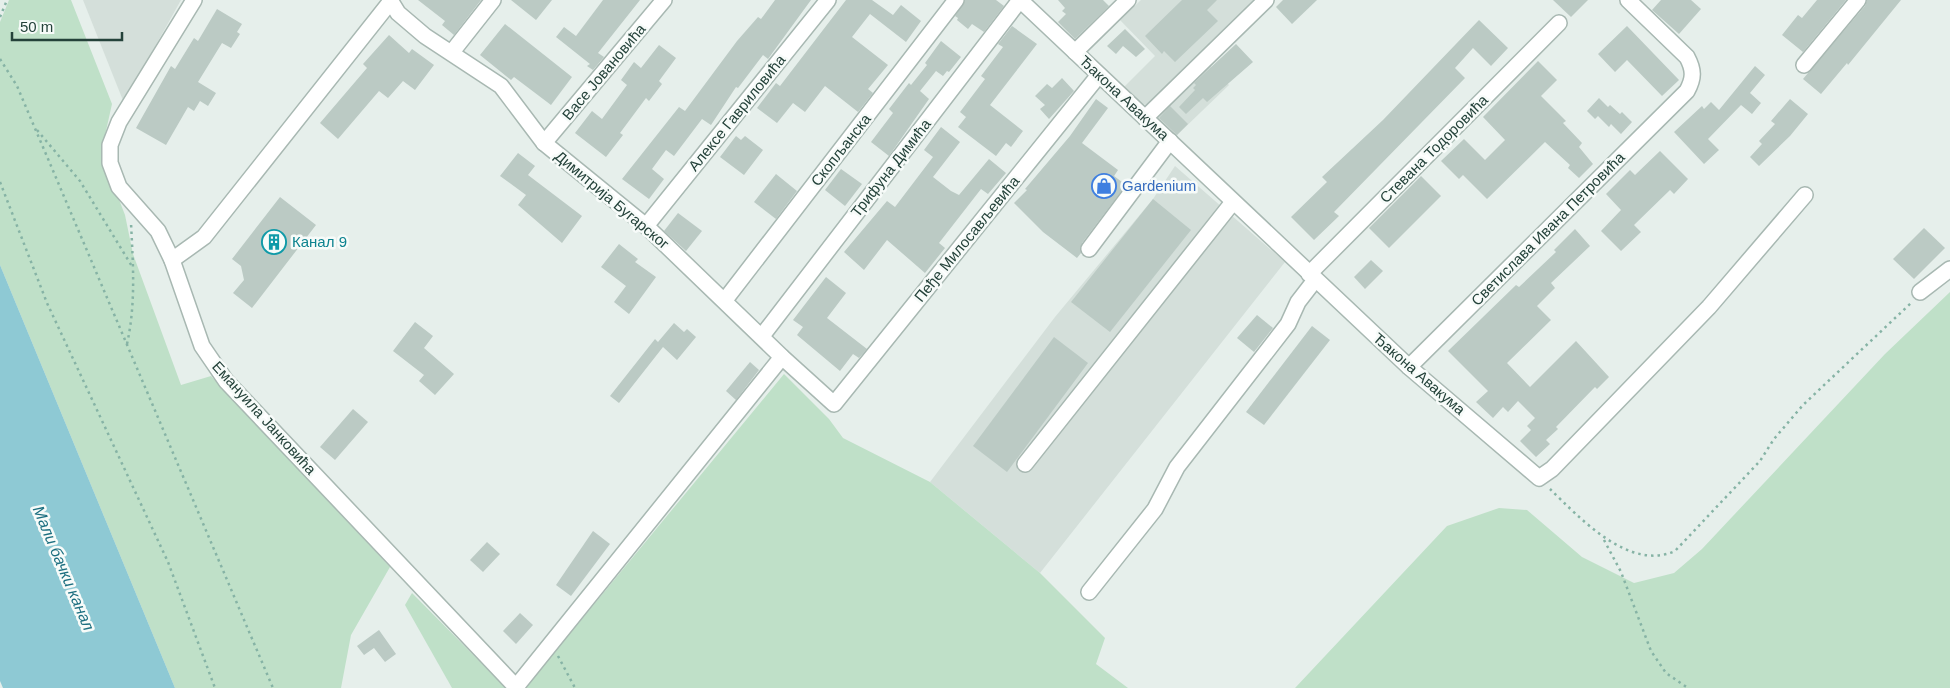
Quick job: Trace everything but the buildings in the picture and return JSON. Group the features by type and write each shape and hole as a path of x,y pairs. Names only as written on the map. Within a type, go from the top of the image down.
{"street":[{"name":"Емануила Јанковића","path":"194,0 119,122 110,146 110,163 119,187 158,231 172,260 202,346 226,381 516,687"},
{"path":"452,52 493,0"},
{"name":"Васе Јовановића","path":"544,143 664,0"},
{"name":"Алексе Гавриловића","path":"646,226 828,0"},
{"name":"Скопљанска","path":"725,300 956,0"},
{"name":"Ђакона Авакума","path":"1020,0 1409,367 1538,478"},
{"name":"Трифуна Димића","path":"762,336 1020,0"},
{"path":"1075,52 1128,0"},
{"path":"1145,118 1266,0"},
{"path":"1804,65 1858,0"},
{"path":"172,260 204,237 390,1"},
{"name":"Димитрија Бугарског","path":"390,1 398,13 425,36 501,86 544,143 646,226 725,300 782,357 834,404"},
{"name":"Светислава Ивана Петровића","path":"1409,367 1687,91 1693,80 1692,67 1687,57 1633,2"},
{"name":"Стевана Тодоровића","path":"1089,592 1150,517 1177,467 1288,324 1312,277 1559,23"},
{"name":"Пеђе Милосављевића","path":"834,404 1099,75"},
{"path":"1089,249 1170,141"},
{"path":"1538,478 1552,469 1709,307 1805,195"},
{"path":"1024,464 1233,202"},
{"path":"1920,292 1950,269"},
{"path":"516,687 782,357"}],"path":[{"path":"0,17 7,0"},
{"path":"0,60 17,86 274,688"},
{"path":"34,128 80,181 133,268"},
{"path":"0,182 47,303 168,562 215,688"},
{"path":"127,345 132,319 131,200"},
{"path":"1603,538 1637,552 1656,556 1675,551 1760,461 1774,439 1803,405 1851,361 1920,292"},
{"path":"1538,478 1603,538 1621,572 1651,652 1666,672 1688,688"},
{"path":"551,644 575,688"}],"shaded area":[{"path":"83,0 181,0 124,102 122,98"},
{"path":"1141,0 1257,0 1146,105 1139,103 1123,88 1155,56 1120,20"},
{"path":"1209,64 1229,85 1175,137 1155,116"},
{"path":"1175,166 1285,262 1040,573 930,482 1055,317 1153,199"}],"green space":[{"path":"9,0 71,0 112,104 101,153 125,215 133,254 181,385 211,376 390,567 351,635 341,688 175,688 0,265 0,22"},
{"path":"1950,292 1950,688 1295,688 1447,526 1499,508 1527,510 1582,557 1634,583 1674,573 1702,549 1885,354"},
{"path":"784,374 829,419 843,438 930,482 1040,573 1105,638 1096,664 1128,688 525,688"},
{"path":"412,593 506,688 452,688 405,605"}],"water":[{"name":"Мали бачки канал","path":"0,265 175,688 3,688 0,681"}],"place":[{"name":"Gardenium","path":"1104,186"},
{"name":"Канал 9","path":"274,242"}]}
